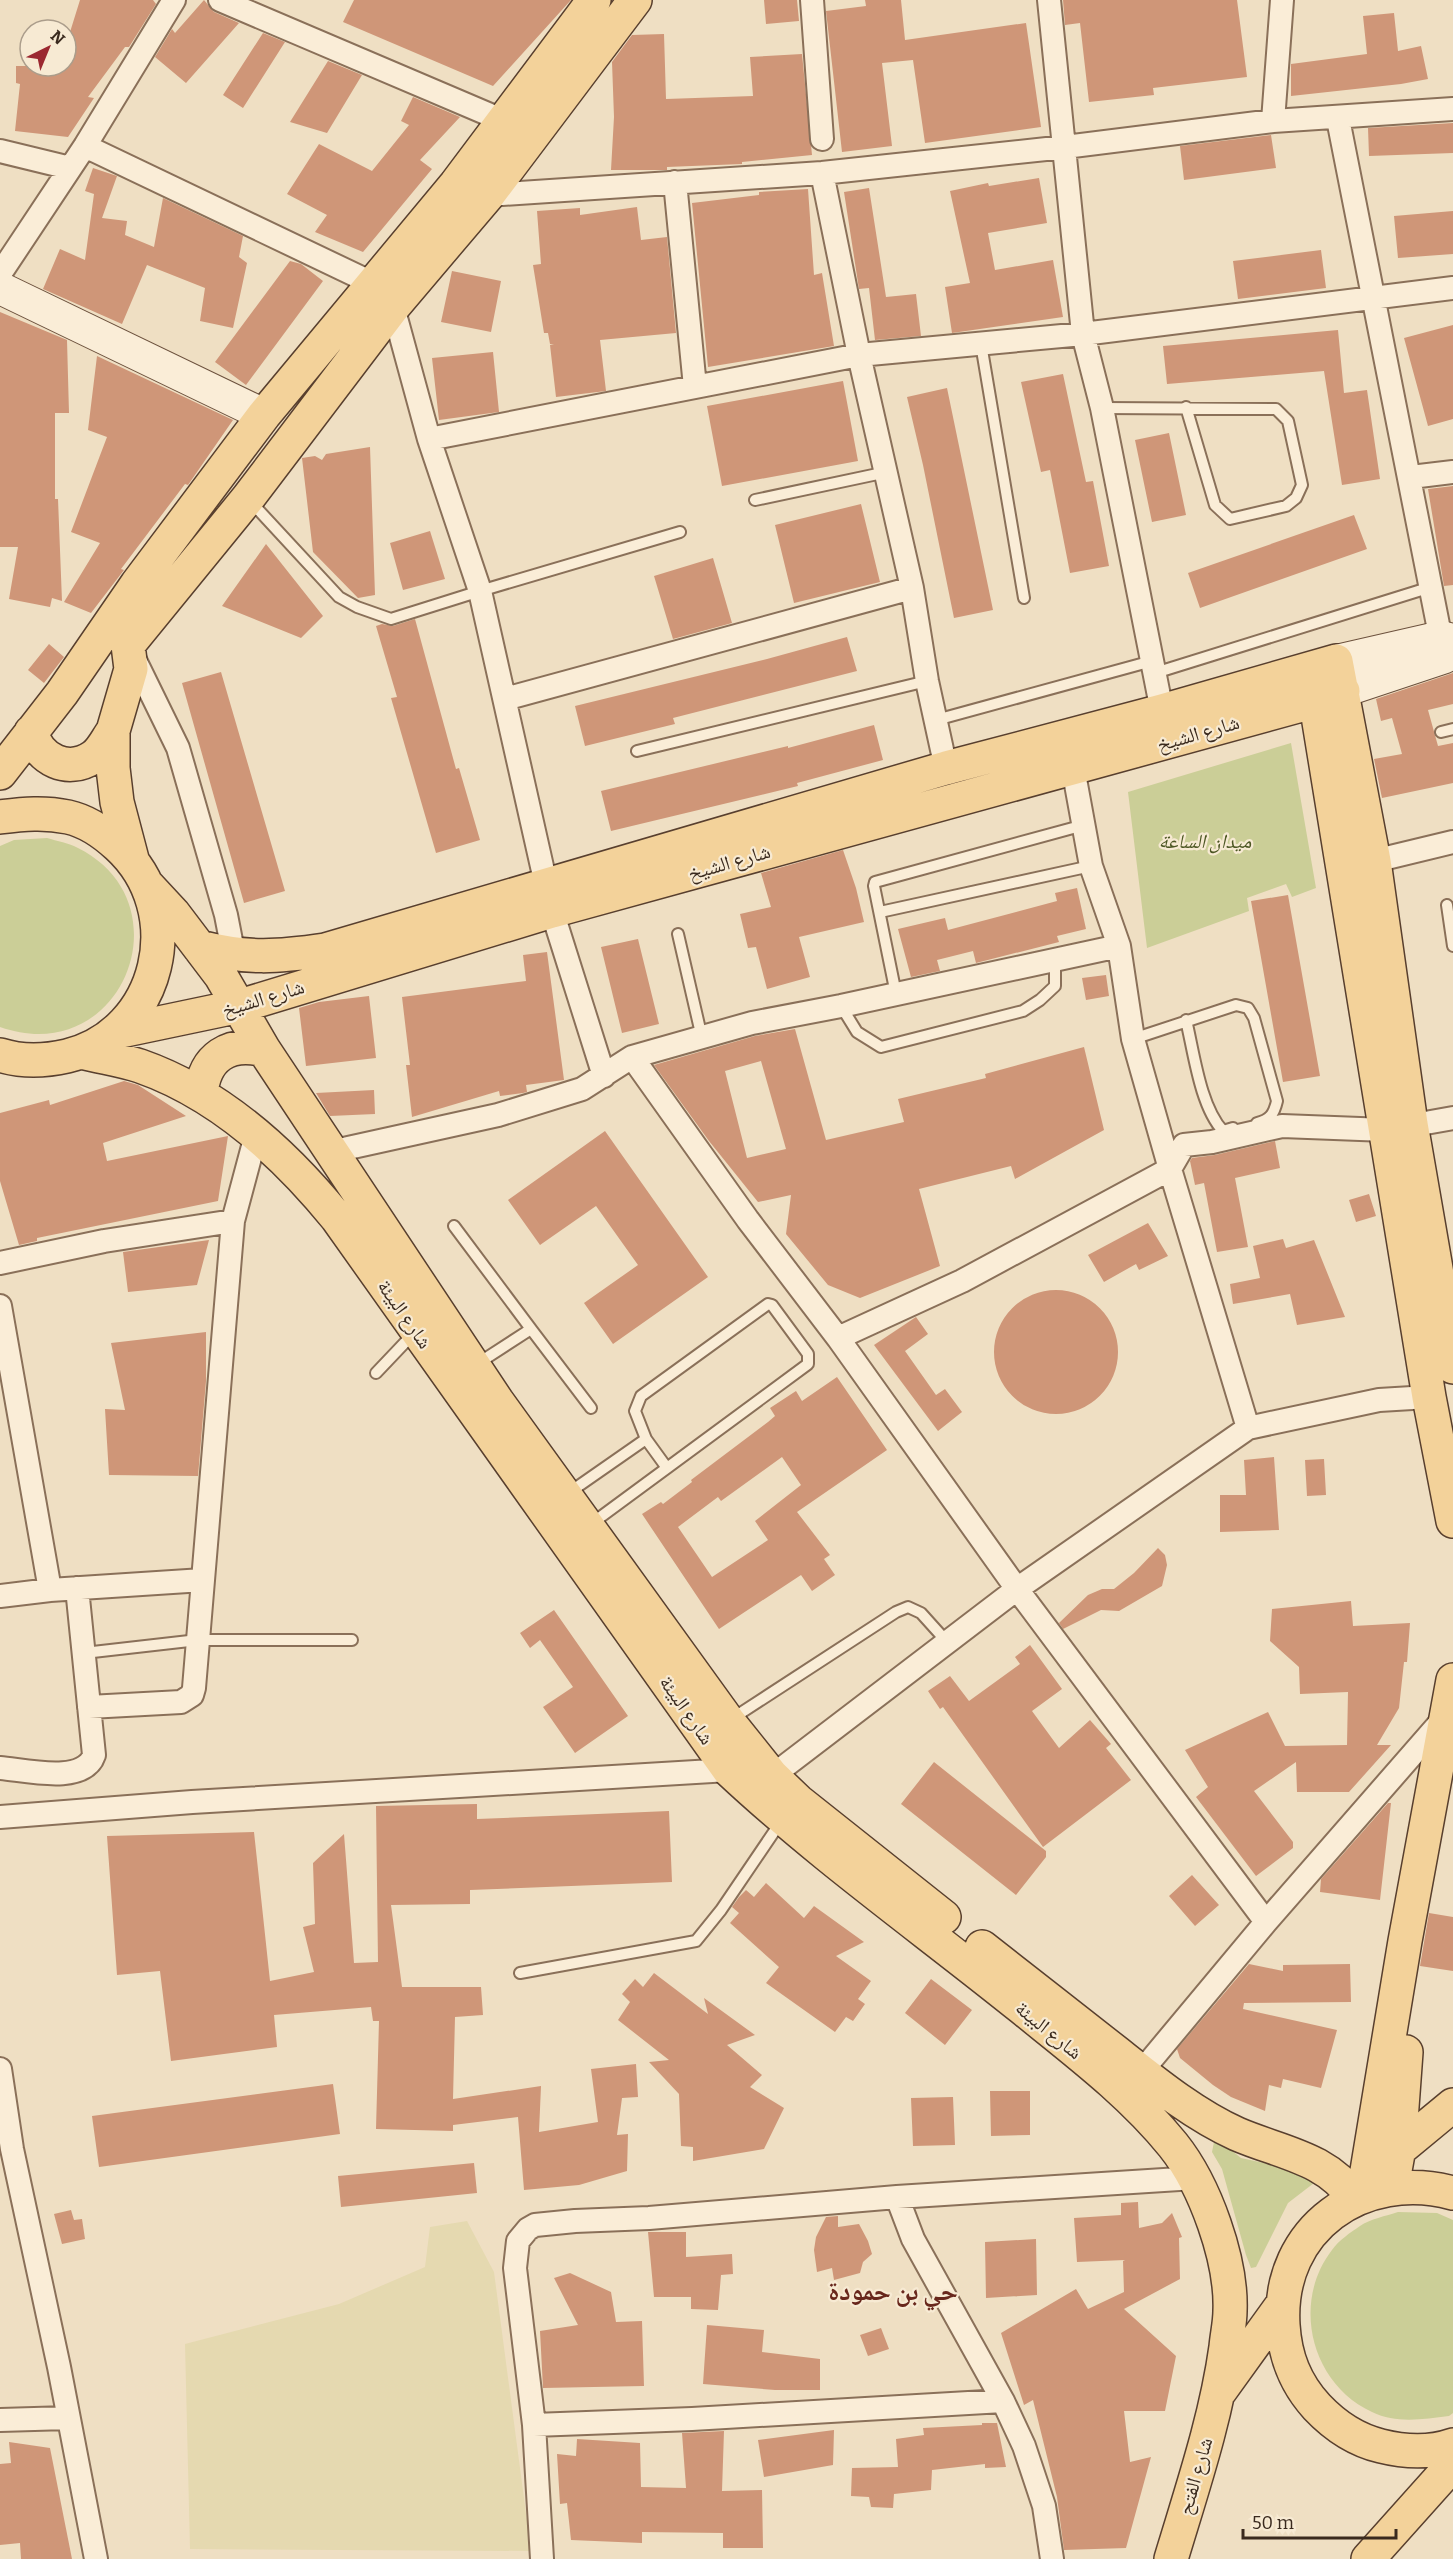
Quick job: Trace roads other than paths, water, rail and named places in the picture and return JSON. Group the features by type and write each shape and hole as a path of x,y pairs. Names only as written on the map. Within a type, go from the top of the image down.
{"main road":[{"path":"0,1077 82,1052 116,1032 142,1001 157,964 159,924 117,802 113,768 113,730 131,669 128,645 248,498 456,184 594,0"},
{"path":"0,773 137,584 264,415 488,195 635,0"},
{"path":"1326,680 1374,861 1399,1127 1429,1397 1453,1521"},
{"path":"1326,680 1362,994 1399,1127 1453,1367"},
{"name":"شارع الشيخ","path":"199,947 234,956 285,956 325,950 549,898 1073,768 1326,680"},
{"name":"شارع الشيخ","path":"116,1032 240,1006 549,898 946,768 1162,711 1326,680"},
{"path":"31,732 42,753 54,761 68,765 83,763 96,755 113,730"},
{"name":"شارع البيئة","path":"0,818 33,812 70,817 104,834 140,872 174,914 240,1006 264,1050 330,1152 474,1366 487,1407 729,1770 783,1820 1110,2079 1173,2146 1195,2178 1215,2226 1228,2284 1230,2312 1219,2393"},
{"path":"201,1094 202,1081 215,1058 238,1047 264,1050"},
{"name":"شارع البيئة","path":"82,1052 139,1065 201,1094 256,1135 305,1179 337,1218 417,1331 566,1495 728,1721 772,1776 798,1801 1194,2111 1237,2134 1327,2170 1343,2182 1369,2194"},
{"path":"0,1055 13,1059 48,1061"},
{"path":"1369,2194 1367,2171 1405,1941 1453,1680"},
{"path":"1399,2148 1413,1942 1453,1805"},
{"path":"1369,2194 1399,2148 1453,2105"},
{"path":"1453,2193 1429,2187 1369,2194 1332,2214 1311,2233 1296,2257 1286,2282 1278,2324 1287,2360 1305,2394 1331,2423 1365,2442 1403,2451 1442,2449 1453,2445"},
{"path":"1228,2284 1278,2324"},
{"path":"1219,2393 1253,2349 1278,2324"},
{"name":"شارع الفتح","path":"1171,2559 1219,2393"},
{"path":"1368,2559 1453,2464"}],"street":[{"path":"0,274 85,146 174,0"},
{"path":"220,0 502,120"},
{"path":"812,0 822,139"},
{"path":"1049,0 1083,334 1102,408 1162,711"},
{"path":"1273,121 1282,0"},
{"path":"488,195 822,173 1065,147 1273,121 1453,109"},
{"path":"1326,680 1448,646 1432,587 1338,118"},
{"path":"85,146 383,296 480,591 524,796 549,898 604,1076"},
{"path":"0,151 70,168"},
{"path":"822,173 859,355 912,588 927,681 946,768"},
{"path":"675,183 695,387"},
{"path":"0,288 264,415"},
{"path":"429,439 859,355 1083,334 1453,288"},
{"path":"1411,477 1453,472"},
{"path":"505,699 912,588"},
{"path":"128,645 178,748 226,915 234,956"},
{"path":"1073,768 1091,866 1119,946 1133,1039 1248,1428"},
{"path":"1374,861 1453,843"},
{"path":"330,1152 498,1115 582,1089 632,1057 752,1023 1119,946"},
{"path":"632,1057 748,1220 838,1338 1017,1589 1266,1922"},
{"path":"838,1338 962,1281 1170,1169 1184,1145 1212,1142 1282,1126 1399,1127 1453,1118"},
{"path":"89,1707 187,1700 194,1688 233,1221 256,1135"},
{"path":"0,1263 104,1241 233,1221"},
{"path":"0,1305 9,1413 50,1590"},
{"path":"772,1776 1017,1589 1248,1428 1379,1400 1429,1397"},
{"path":"0,1596 50,1590 203,1580"},
{"path":"0,1768 60,1774 76,1772 85,1768 94,1755 77,1588"},
{"path":"1142,2072 1266,1922 1448,1714"},
{"path":"0,1816 192,1802 729,1770"},
{"path":"0,2069 12,2149 96,2559"},
{"path":"542,2559 534,2425 515,2268 518,2241 528,2229 535,2225 575,2221 649,2218 897,2197 1195,2178"},
{"path":"897,2197 913,2239 931,2275 1003,2401 1024,2446 1044,2506 1052,2559"},
{"path":"534,2425 692,2419 1003,2401"},
{"path":"0,2420 68,2418"}],"lane":[{"path":"981,344 1024,598"},
{"path":"1102,408 1186,407 1276,409 1288,421 1302,485 1296,498 1286,506 1230,519 1215,505 1186,407"},
{"path":"755,500 887,472"},
{"path":"248,498 339,597 357,607 391,620 480,591 680,532"},
{"path":"936,720 1153,667 1432,587"},
{"path":"637,751 927,681"},
{"path":"1441,732 1453,729"},
{"path":"896,994 874,886 880,879 1084,825"},
{"path":"880,912 1091,866"},
{"path":"1447,905 1453,946"},
{"path":"678,934 702,1038"},
{"path":"841,1006 857,1032 881,1047 1023,1011 1055,986 1055,960"},
{"path":"1133,1039 1186,1020 1236,1005 1248,1008 1254,1018 1277,1101 1274,1114 1264,1121 1223,1131 1208,1108 1186,1020"},
{"path":"454,1226 591,1408"},
{"path":"588,1526 667,1468 808,1364 808,1354 777,1308 768,1304 641,1396 635,1411 646,1439 667,1468"},
{"path":"474,1366 531,1329"},
{"path":"376,1373 417,1331"},
{"path":"566,1495 646,1439"},
{"path":"728,1721 902,1609 908,1607 921,1612 949,1643"},
{"path":"84,1653 198,1640 352,1640"},
{"path":"520,1973 696,1941 722,1910 783,1820"}],"district":[{"name":"حي بن حمودة","path":"893,2291"}],"park label":[{"name":"ميدان الساعة","path":"1205,841"}]}
